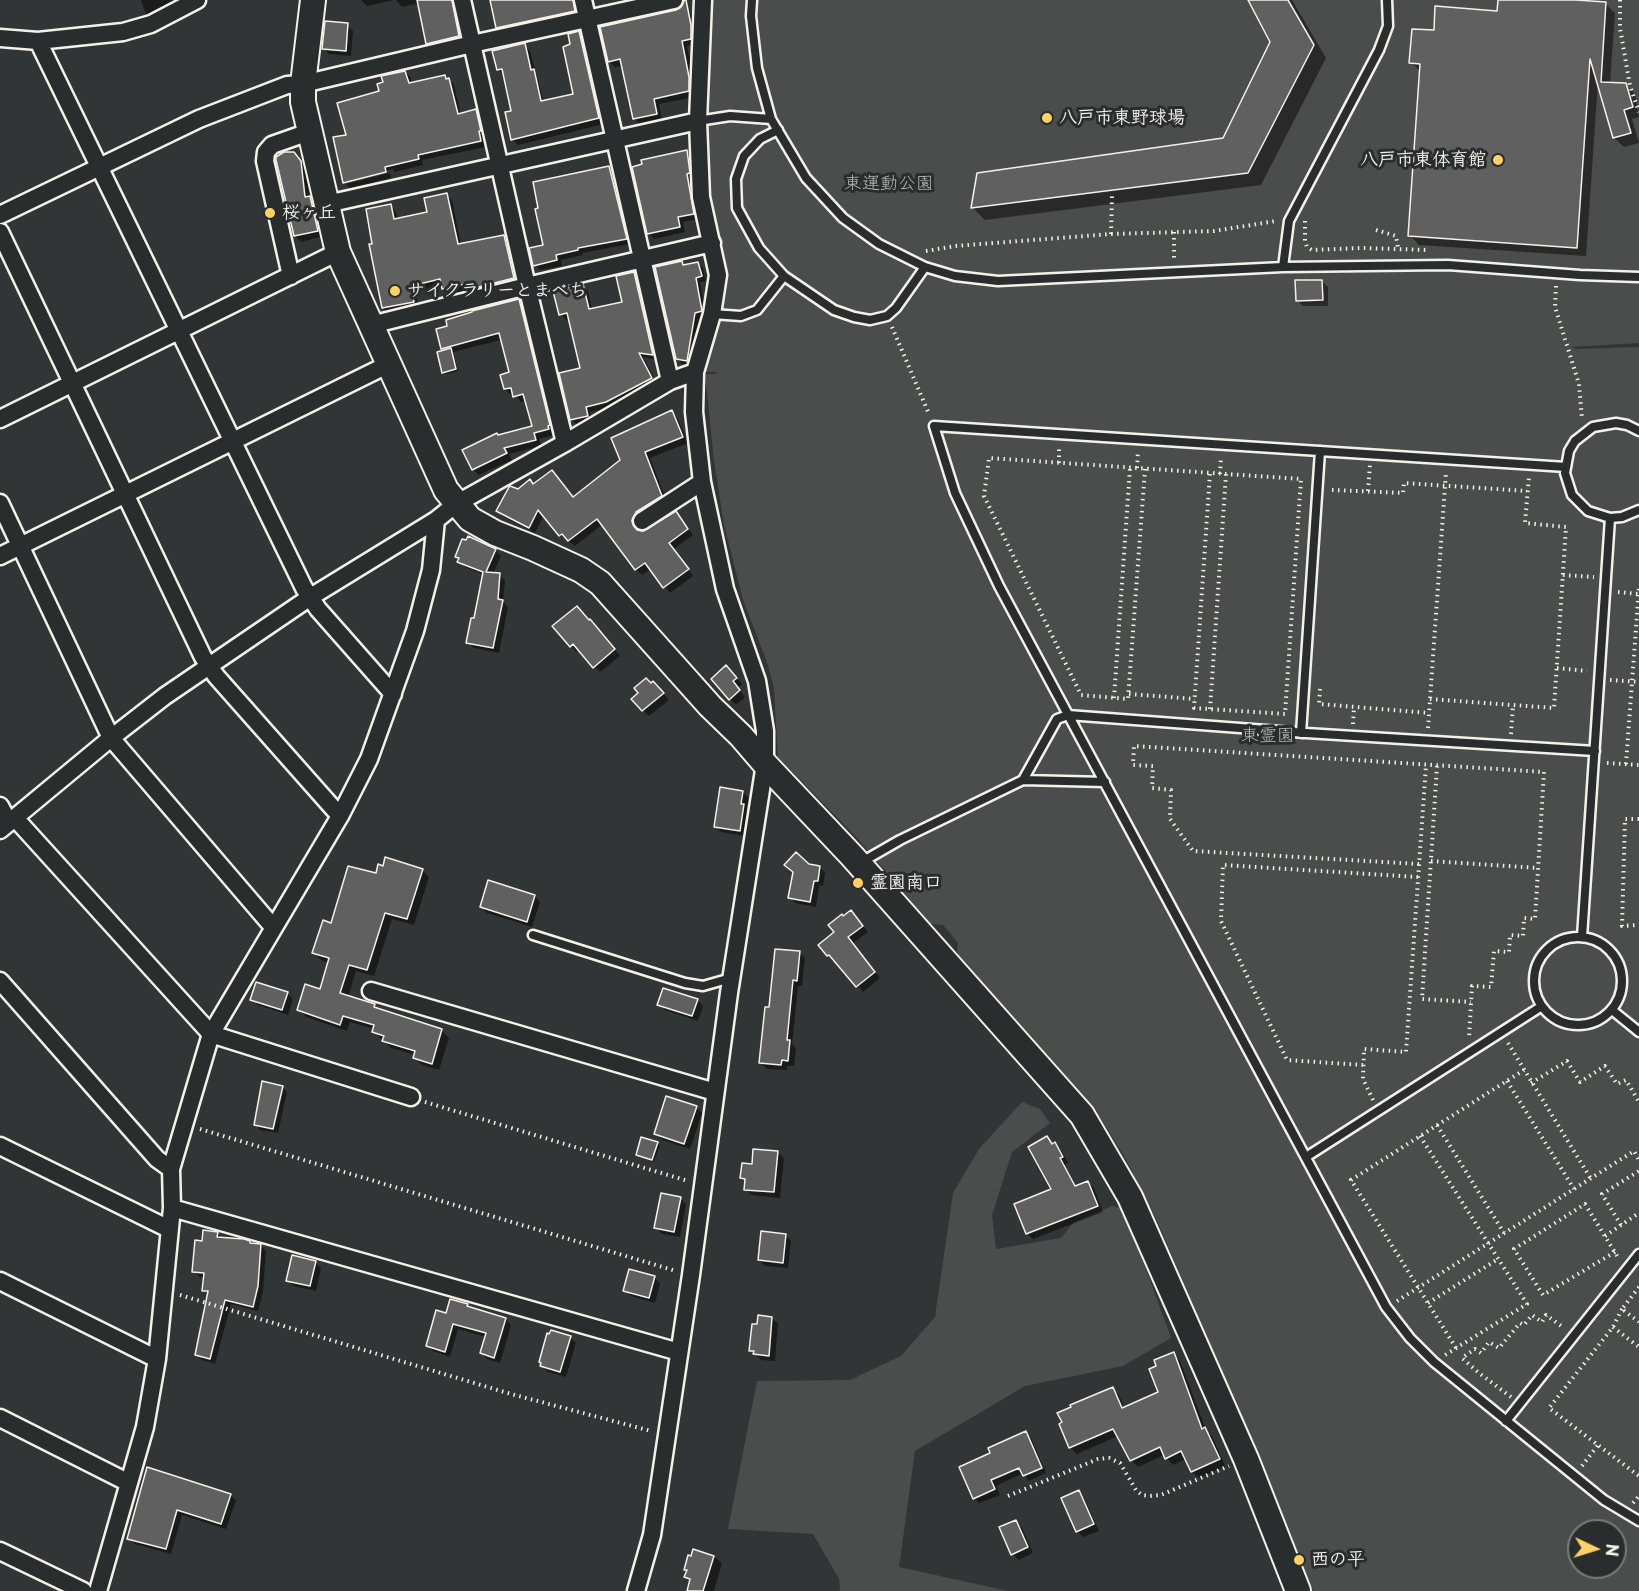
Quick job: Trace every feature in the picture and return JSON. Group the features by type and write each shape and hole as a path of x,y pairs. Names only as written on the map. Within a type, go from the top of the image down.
{"street":[{"path":"0,38 38,41 133,29 152,24 197,0"},
{"path":"313,0 303,102 338,252 446,490 470,519 495,533 571,566 600,583 765,764 860,864 1083,1115 1130,1197 1246,1459 1299,1591"},
{"path":"462,0 565,443"},
{"path":"583,0 670,381"},
{"path":"0,215 199,119 287,85 303,84 586,18 674,0"},
{"path":"636,1591 652,1535 691,1275 731,978 765,764 765,731 757,681 726,589 702,482 694,412 695,372 712,314 718,275 701,197 698,121 703,0"},
{"path":"38,41 309,598 393,694"},
{"path":"327,204 698,121"},
{"path":"291,276 265,161 266,152 272,145 309,132"},
{"path":"0,232 208,666 340,816"},
{"path":"371,324 712,243"},
{"path":"0,419 338,252"},
{"path":"0,556 389,364"},
{"path":"8,824 111,738 208,666 309,598 436,520 456,504 670,381 695,372"},
{"path":"642,521 702,482"},
{"path":"0,503 111,738 273,927"},
{"path":"98,1591 145,1427 157,1359 171,1208 171,1170 211,1034 340,816 369,759 415,632 431,570 436,520"},
{"path":"0,806 8,824 211,1034 411,1097"},
{"path":"0,981 157,1159 171,1170"},
{"path":"371,991 716,1092"},
{"path":"0,1146 169,1229"},
{"path":"171,1208 679,1352"},
{"path":"0,1281 157,1359"},
{"path":"0,1418 129,1483"},
{"path":"0,1551 82,1591"}],"lane":[{"path":"752,0 751,16 757,68 771,119 806,178 843,218 879,244 925,267 955,276 998,281 1283,267 1448,265 1639,277"},
{"path":"1283,267 1289,221 1379,50 1388,26 1387,0"},
{"path":"698,121 730,116 771,119"},
{"path":"778,130 760,139 744,156 736,179 736,207 759,248 784,276 834,310 870,320 887,316 896,308 925,267"},
{"path":"712,314 741,316 757,310 784,276"},
{"path":"1639,431 1616,423 1593,427 1583,433 1569,451 1566,467 1567,485 1580,504 1588,511 1610,518 1622,517 1639,510"},
{"path":"1566,467 934,426 955,493 999,586 1386,1307 1410,1338 1434,1362 1604,1500 1639,1521"},
{"path":"1301,733 1320,452"},
{"path":"1582,938 1610,518"},
{"path":"1023,780 1057,718 1068,715 1301,733 1595,751"},
{"path":"860,864 900,840 1023,780 1106,782"},
{"path":"533,935 685,983 703,986 731,978"},
{"path":"1582,938 1598,941 1608,948 1620,967 1622,990 1612,1010 1603,1018 1582,1025 1559,1021 1542,1006 1534,984 1535,973 1545,952 1554,944 1564,939 1582,938"},
{"path":"1306,1157 1542,1006"},
{"path":"1612,1010 1639,1032"},
{"path":"1506,1421 1639,1254"}],"path":[{"path":"1620,0 1620,28 1630,86 1639,112"},
{"path":"1111,234 1112,194"},
{"path":"922,250 1111,234 1214,231 1267,221 1289,221"},
{"path":"1376,230 1396,236 1398,248"},
{"path":"1174,232 1175,273"},
{"path":"1556,290 1555,307 1579,384 1583,433"},
{"path":"887,316 934,426"},
{"path":"1368,491 1370,455"},
{"path":"1145,469 1128,699 1081,695 984,496 989,458 1301,479 1285,714 1194,708 1210,473"},
{"path":"1427,740 1447,459"},
{"path":"1430,699 1554,708 1566,526 1525,523 1530,465"},
{"path":"1114,698 1130,468"},
{"path":"1210,709 1226,474"},
{"path":"1331,501 1332,489 1403,493 1404,483 1527,491"},
{"path":"1563,575 1606,578"},
{"path":"1626,764 1639,587"},
{"path":"1605,591 1638,594"},
{"path":"1557,668 1639,682"},
{"path":"1320,680 1319,704 1429,713"},
{"path":"1129,694 1195,699"},
{"path":"1510,746 1513,705"},
{"path":"1419,864 1193,851 1170,819 1171,790 1152,788 1153,766 1133,765 1134,746 1544,772 1535,919 1524,918 1523,936 1510,935 1509,952 1494,951 1491,987 1472,986 1468,1053"},
{"path":"1594,762 1639,765"},
{"path":"1378,1111 1363,1079 1364,1049 1406,1052 1426,765"},
{"path":"1437,765 1422,999 1471,1002"},
{"path":"1639,819 1625,819 1622,926 1639,925"},
{"path":"1431,861 1538,868"},
{"path":"1363,1065 1287,1060 1221,921 1223,865 1418,877"},
{"path":"1501,1032 1591,1179"},
{"path":"1532,1083 1567,1061 1580,1082 1605,1066 1617,1084 1626,1080 1639,1102"},
{"path":"1456,1348 1351,1180 1524,1070"},
{"path":"1507,1081 1574,1189"},
{"path":"411,1097 703,1185"},
{"path":"185,1124 691,1275"},
{"path":"1437,1125 1504,1233"},
{"path":"1420,1136 1527,1304 1434,1362"},
{"path":"1386,1307 1634,1151 1639,1160"},
{"path":"1621,1225 1602,1194 1639,1171"},
{"path":"1615,1252 1543,1295 1514,1248 1585,1204 1615,1252 1626,1270"},
{"path":"1605,1236 1639,1213"},
{"path":"1427,1304 1498,1259"},
{"path":"1639,1287 1622,1309 1613,1327 1549,1408 1639,1476"},
{"path":"163,1289 511,1394 667,1435"},
{"path":"1622,1309 1639,1322"},
{"path":"1521,1404 1462,1358 1475,1349 1481,1353 1489,1342 1499,1348 1520,1323 1524,1325 1532,1315 1542,1322 1546,1315 1575,1335"},
{"path":"1613,1327 1639,1347"},
{"path":"1574,1476 1598,1445"},
{"path":"1008,1496 1098,1459 1109,1458 1120,1463 1136,1490 1142,1495 1150,1496 1161,1495 1246,1459"}],"green space":[{"name":"東霊園","path":"703,0 1639,0 1639,343 1572,347 1576,349 1639,347 1639,1591 1313,1591 1259,1457 1155,1216 1124,1156 1101,1119 1076,1087 957,953 958,943 943,925 931,924 857,838 778,757 774,689 768,665 743,600 724,525 714,461 705,374 716,374 717,372 695,372 718,275 701,197"},
{"path":"1022,1102 1040,1109 1050,1123 1012,1152 992,1215 996,1249 1061,1238 1074,1222 1112,1206 1120,1208 1144,1264 1171,1338 1123,1366 1025,1386 915,1451 899,1567 1008,1591 840,1591 839,1579 813,1534 728,1529 757,1381 850,1380 901,1356 935,1317 953,1193 979,1149"}],"building":[{"path":"417,0 452,0 459,36 426,44"},
{"path":"490,0 573,0 575,11 496,28"},
{"path":"686,0 691,25 691,39 682,41 689,77 689,91 654,99 657,114 633,119 620,59 608,62 600,27 676,10 681,7"},
{"path":"1248,0 1288,0 1314,45 1248,173 971,208 977,173 1223,138 1270,42"},
{"name":"八戸市東体育館","path":"1498,0 1606,2 1601,82 1626,83 1633,107 1624,110 1631,133 1613,138 1590,59 1577,248 1408,236 1420,64 1409,63 1412,29 1434,30 1435,6 1497,11"},
{"path":"325,21 348,23 346,51 322,49"},
{"path":"579,31 599,118 511,140 505,112 511,111 502,69 497,70 492,51 525,43 541,101 573,94 563,47 570,44 568,34"},
{"path":"405,71 409,83 445,75 446,79 449,78 458,114 476,109 481,141 418,155 419,159 385,167 386,172 343,183 333,137 346,135 337,103 379,91 377,84 383,82 381,76"},
{"path":"687,150 690,173 687,174 694,214 678,217 680,227 647,234 632,167 642,164 641,160"},
{"path":"284,152 294,152 301,161 305,197 310,196 318,231 294,236 276,160 276,157"},
{"path":"609,166 627,239 578,248 578,250 556,255 557,260 533,266 529,248 543,245 535,209 538,208 533,182"},
{"path":"447,193 458,244 504,235 514,278 467,290 465,284 442,289 440,279 411,286 414,302 382,308 369,244 372,244 366,209 391,204 394,219 427,212 424,198"},
{"path":"682,261 683,265 698,262 702,276 696,278 702,311 695,313 687,361 676,359 655,267"},
{"path":"634,272 653,355 639,353 652,378 606,402 586,407 588,416 570,420 559,373 580,368 567,313 559,315 553,291 583,284 589,309 622,302 616,276"},
{"path":"1295,280 1322,280 1323,300 1296,301"},
{"path":"519,299 550,425 549,429 534,433 536,440 504,448 507,453 472,470 462,450 497,433 498,435 532,426 523,394 513,397 511,388 504,389 500,375 509,372 499,333 441,349 436,329 447,326 446,320"},
{"path":"451,348 456,369 442,373 437,352"},
{"path":"672,410 683,437 645,452 662,496 636,512 632,521 637,530 643,531 676,511 688,529 669,543 689,569 663,588 645,563 635,570 597,519 568,541 562,534 559,536 538,510 529,528 496,511 510,486 518,489 530,479 533,484 552,470 573,497 620,460 611,438"},
{"path":"468,536 496,549 486,572 500,573 498,599 503,600 493,648 466,643 471,618 474,618 483,572 457,562 459,558 455,557 462,539 466,540"},
{"path":"577,606 615,649 593,668 573,644 570,647 552,626"},
{"path":"726,665 737,678 733,681 740,690 729,700 711,679"},
{"path":"646,678 651,683 653,681 664,693 642,711 631,699 638,693 634,688"},
{"path":"720,787 743,791 741,804 744,804 740,831 714,827"},
{"path":"796,852 809,864 820,866 818,881 814,881 810,902 788,898 793,872 784,865"},
{"path":"385,857 423,869 407,919 385,913 367,970 349,965 340,993 375,1004 374,1007 442,1029 432,1064 413,1058 415,1051 382,1041 384,1036 372,1032 374,1025 343,1016 340,1025 297,1010 305,984 320,989 329,958 312,953 323,920 331,923 348,866 376,873 378,864 383,866"},
{"path":"488,880 535,895 527,922 480,907"},
{"path":"851,910 863,926 848,937 875,972 856,987 818,945 834,932 828,925"},
{"path":"775,949 800,951 797,981 793,980 787,1040 790,1040 788,1061 782,1060 781,1065 759,1063 765,1007 769,1007"},
{"path":"256,982 288,992 282,1010 250,1000"},
{"path":"663,988 698,999 692,1016 657,1005"},
{"path":"262,1081 283,1086 273,1129 254,1125"},
{"path":"666,1096 697,1106 684,1144 654,1134"},
{"path":"1047,1136 1052,1144 1055,1142 1063,1157 1060,1158 1075,1186 1088,1181 1098,1206 1026,1234 1014,1204 1051,1189 1028,1147"},
{"path":"641,1137 658,1142 652,1160 636,1155"},
{"path":"753,1149 778,1151 774,1192 744,1190 745,1179 740,1178 742,1163 752,1164"},
{"path":"661,1193 681,1197 674,1232 654,1228"},
{"path":"203,1230 218,1232 217,1237 244,1239 250,1243 261,1244 258,1286 253,1307 225,1300 210,1359 195,1355 208,1291 202,1291 204,1273 192,1272 195,1240 202,1241"},
{"path":"761,1231 786,1234 783,1263 758,1260"},
{"path":"292,1255 316,1261 310,1286 286,1281"},
{"path":"629,1269 655,1276 649,1298 623,1291"},
{"path":"450,1299 506,1318 494,1358 480,1353 486,1333 453,1324 445,1352 426,1346 436,1310 446,1313"},
{"path":"758,1315 772,1317 769,1356 753,1354 754,1351 749,1351 752,1324 757,1324"},
{"path":"551,1330 571,1336 560,1372 540,1366 539,1362 547,1333 549,1334"},
{"path":"1174,1352 1202,1429 1205,1427 1220,1459 1191,1472 1181,1451 1165,1459 1160,1447 1130,1461 1113,1429 1069,1448 1059,1424 1062,1422 1057,1413 1113,1387 1122,1408 1158,1392 1149,1369 1156,1366 1154,1360"},
{"path":"1026,1431 1042,1468 1023,1476 1019,1468 991,1480 995,1489 973,1499 959,1467 990,1453 988,1448"},
{"path":"147,1467 231,1494 221,1524 177,1510 166,1549 127,1539"},
{"path":"1079,1490 1094,1524 1076,1532 1061,1498"},
{"path":"1016,1520 1028,1547 1011,1555 999,1527"},
{"path":"693,1549 714,1556 703,1591 687,1591 690,1579 684,1577 687,1570 684,1570 688,1555 691,1556"}],"place":[{"name":"八戸市東野球場","path":"1047,118"},
{"name":"八戸市東体育館","path":"1498,160"},
{"name":"桜ヶ丘","path":"270,213"},
{"name":"サイクラリーとまべち","path":"395,291"},
{"name":"霊園南口","path":"858,883"},
{"name":"西の平","path":"1299,1560"}],"park label":[{"name":"東運動公園","path":"889,184"}]}
